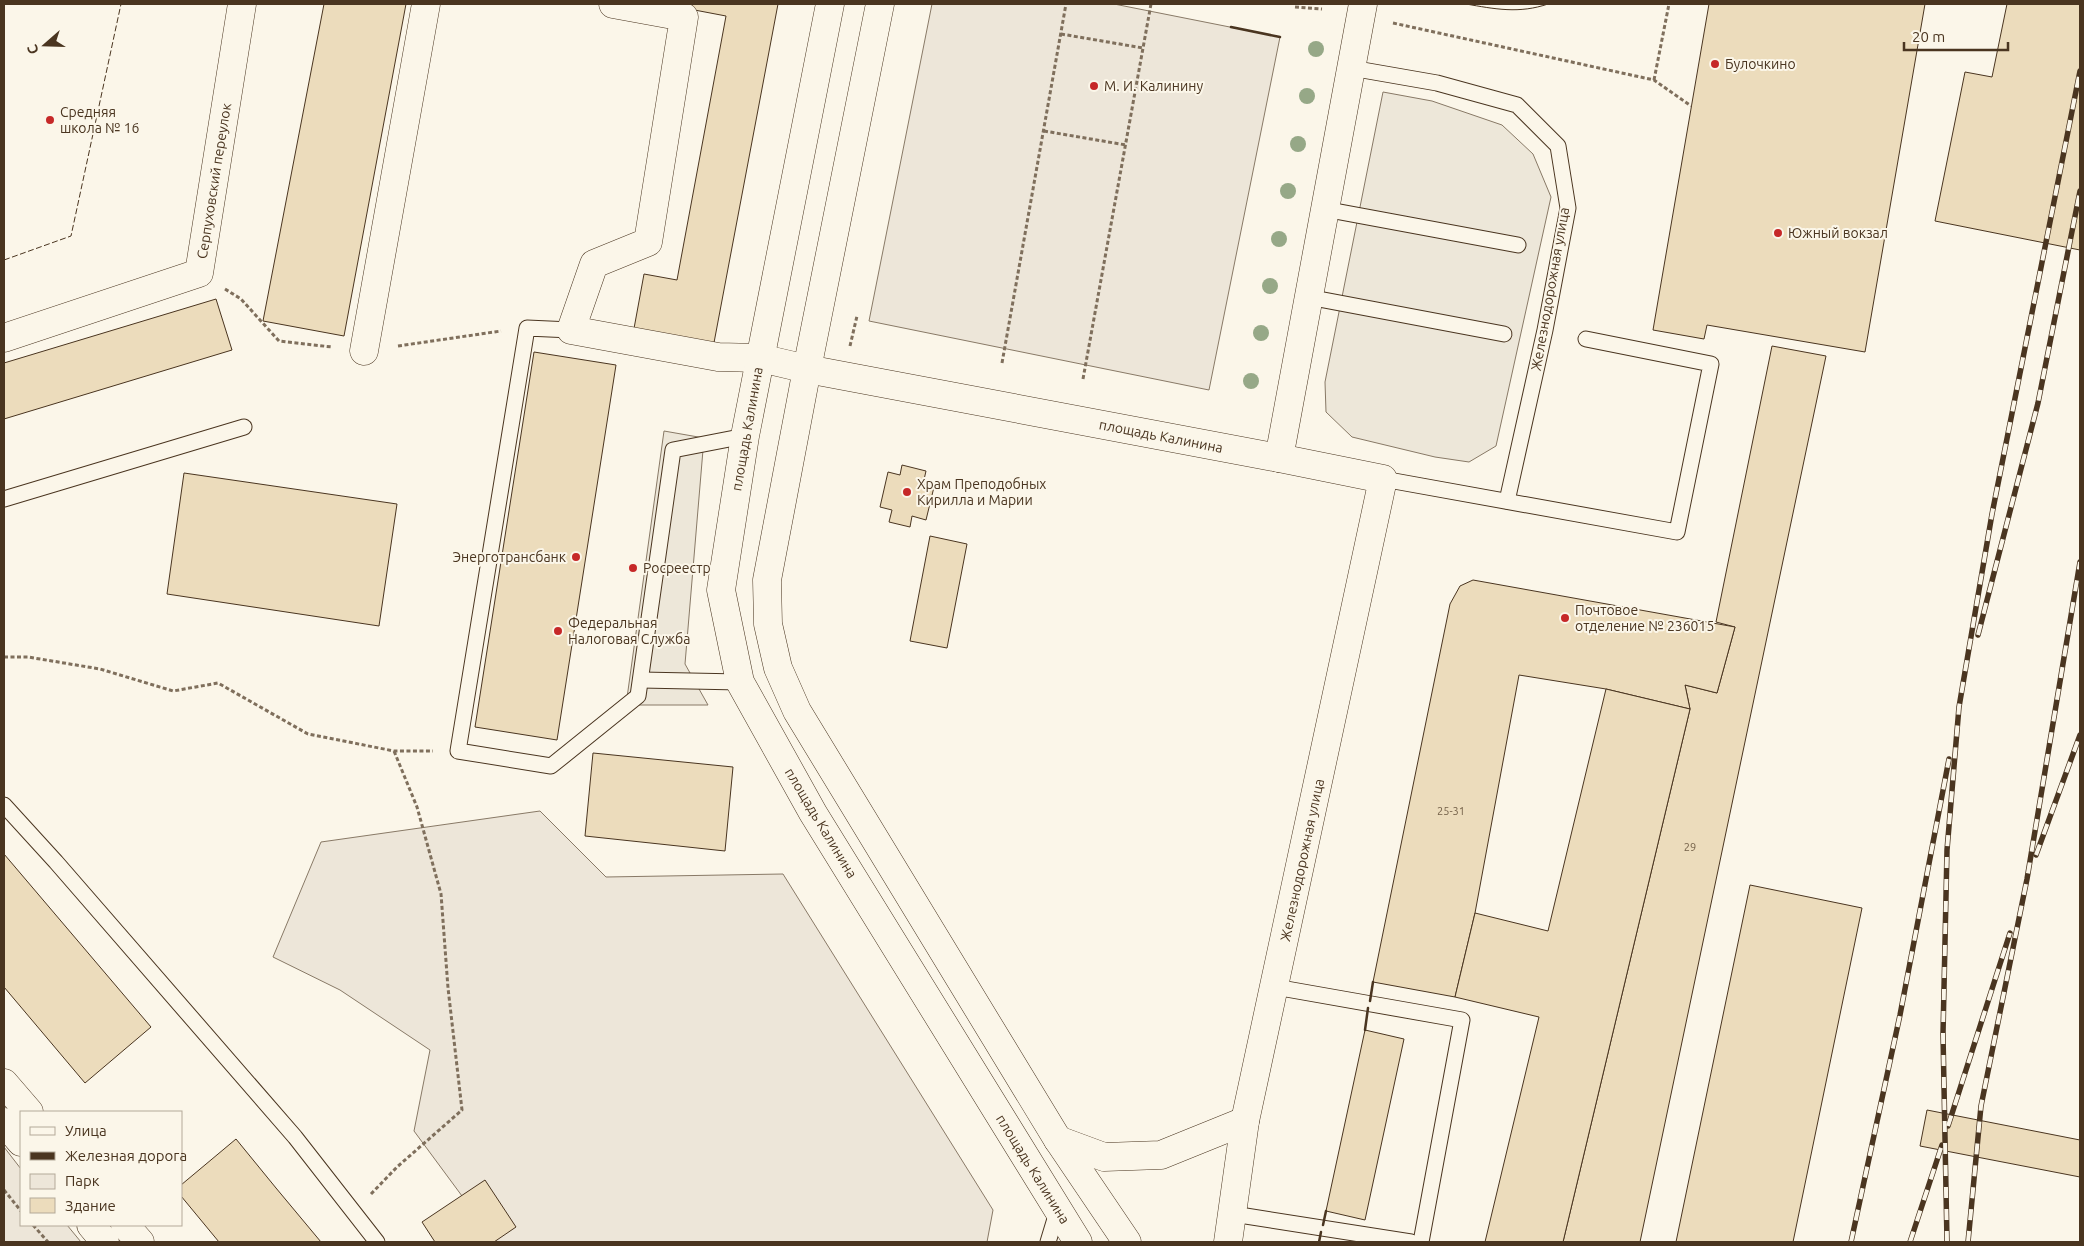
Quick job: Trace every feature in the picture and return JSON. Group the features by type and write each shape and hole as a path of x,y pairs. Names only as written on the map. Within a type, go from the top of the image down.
{"street":[{"name":"Серпуховский переулок","path":"4,338 199,273 242,4"},
{"path":"364,351 426,4"},
{"path":"613,4 684,17 648,242 594,264 571,330 718,357 760,358"},
{"name":"площадь Калинина","path":"830,4 745,436 721,590 740,682 813,813 1078,1242"},
{"path":"880,4 767,580 768,624 778,668 798,711 1058,1140 1127,1242"},
{"path":"1363,4 1279,458 1383,479"},
{"name":"площадь Калинина","path":"760,358 807,369 1279,458"},
{"name":"Железнодорожная улица","path":"1228,1242 1245,1121 1383,479"},
{"path":"4,1083 28,1111"},
{"path":"1058,1140 1104,1156 1161,1155 1245,1121"},
{"path":"4,1122 20,1141"},
{"path":"92,1226 105,1242"},
{"path":"126,1226 140,1242"}],"lane":[{"name":"Железнодорожная улица","path":"1352,68 1437,83 1516,105 1558,146 1568,208 1545,330 1507,501"},
{"path":"1324,209 1518,245"},
{"path":"1308,297 1504,334"},
{"path":"571,330 527,328 458,751 551,766 638,696 673,450 745,436"},
{"path":"1383,479 1677,532 1711,364 1586,339"},
{"path":"4,499 244,427"},
{"path":"641,680 740,682"},
{"path":"4,805 56,862 294,1138 378,1242"},
{"path":"1275,987 1462,1020 1421,1242"},
{"path":"1048,1242 1058,1209"},
{"path":"1233,1214 1411,1242"}],"path":[{"path":"1002,363 1066,4"},
{"path":"1083,379 1151,4"},
{"path":"1654,80 1669,4"},
{"path":"1295,8 1322,9"},
{"path":"1393,23 1654,80 1691,106"},
{"path":"1061,34 1143,48"},
{"path":"1044,131 1126,145"},
{"path":"4,657 28,657 100,669 173,691 218,683 308,734 394,751 458,751"},
{"path":"354,1212 397,1167 462,1110 448,988 441,894 417,807 394,751"},
{"path":"4,1190 20,1209"},
{"path":"34,1226 48,1242"}],"green space":[{"path":"932,4 1114,4 1280,37 1209,390 869,321"},
{"path":"540,811 606,877 783,874 993,1210 987,1242 496,1242 414,1131 430,1050 340,990 273,957 321,842"},
{"path":"4,1147 20,1168 20,1226 68,1226 81,1242 4,1242"}],"shaded area":[{"path":"1383,92 1432,101 1502,125 1533,154 1551,197 1496,446 1469,462 1435,457 1352,437 1326,412 1325,382"},
{"path":"664,431 704,438 685,664 708,705 626,705"}],"building":[{"path":"324,4 406,4 344,336 263,321"},
{"path":"663,4 778,4 713,348 633,334 644,274 677,280 726,16"},
{"name":"Южный вокзал","path":"1709,4 1925,4 1865,352 1707,325 1704,339 1653,330"},
{"path":"2007,4 2080,4 2080,250 1935,221 1965,72 1992,77"},
{"path":"216,299 232,350 4,419 4,363"},
{"path":"1772,346 1826,356 1640,1242 1563,1242 1690,709 1685,685 1717,693 1735,627 1716,622"},
{"path":"534,352 616,365 557,740 475,727"},
{"path":"902,465 926,471 923,484 934,487 926,520 912,516 910,527 889,522 892,510 880,507 888,472 900,475"},
{"path":"184,473 397,504 379,626 167,594"},
{"path":"930,536 967,544 947,648 910,641"},
{"path":"1473,580 1735,627 1717,693 1685,685 1690,709 1606,689 1519,675 1475,913 1455,997 1373,982 1450,604 1460,586"},
{"path":"1606,689 1690,709 1563,1242 1485,1242 1539,1017 1455,997 1475,913 1548,931"},
{"path":"593,753 733,767 725,851 585,836"},
{"path":"4,854 151,1027 85,1083 4,987"},
{"path":"1750,885 1862,908 1793,1242 1676,1242"},
{"path":"1365,1030 1404,1039 1365,1220 1326,1211"},
{"path":"1927,1110 2080,1140 2080,1177 1920,1146"},
{"path":"236,1139 321,1242 219,1242 182,1197 182,1184"},
{"path":"485,1180 516,1227 494,1242 435,1242 422,1222"}],"tram line":[{"path":"1466,4 1517,10 1548,4"}],"railway":[{"path":"1947,1242 1943,1034 1947,850 1959,707 1992,514 2080,71"},
{"path":"1978,635 2038,403 2080,191"},
{"path":"1968,1242 1981,1106 2027,879 2080,562"},
{"path":"2036,855 2080,735"},
{"path":"1851,1242 1900,1015 1949,759"},
{"path":"1948,1126 2010,933"},
{"path":"1910,1242 1942,1145"}],"fence":[{"path":"4,260 71,236 121,4"}],"wall":[{"path":"1231,27 1280,37"},
{"path":"1370,1001 1373,982"},
{"path":"1365,1030 1368,1008"},
{"path":"1323,1225 1326,1211"},
{"path":"1319,1242 1321,1232"}],"place":[{"name":"Булочкино","path":"1715,64"},
{"name":"М. И. Калинину","path":"1094,86"},
{"name":"Средняя школа № 16","path":"50,120"},
{"name":"Южный вокзал","path":"1778,233"},
{"name":"Храм Преподобных Кирилла и Марии","path":"907,492"},
{"name":"Энерготрансбанк","path":"576,557"},
{"name":"Росреестр","path":"633,568"},
{"name":"Почтовое отделение № 236015","path":"1565,618"},
{"name":"Федеральная Налоговая Служба","path":"558,631"}]}
